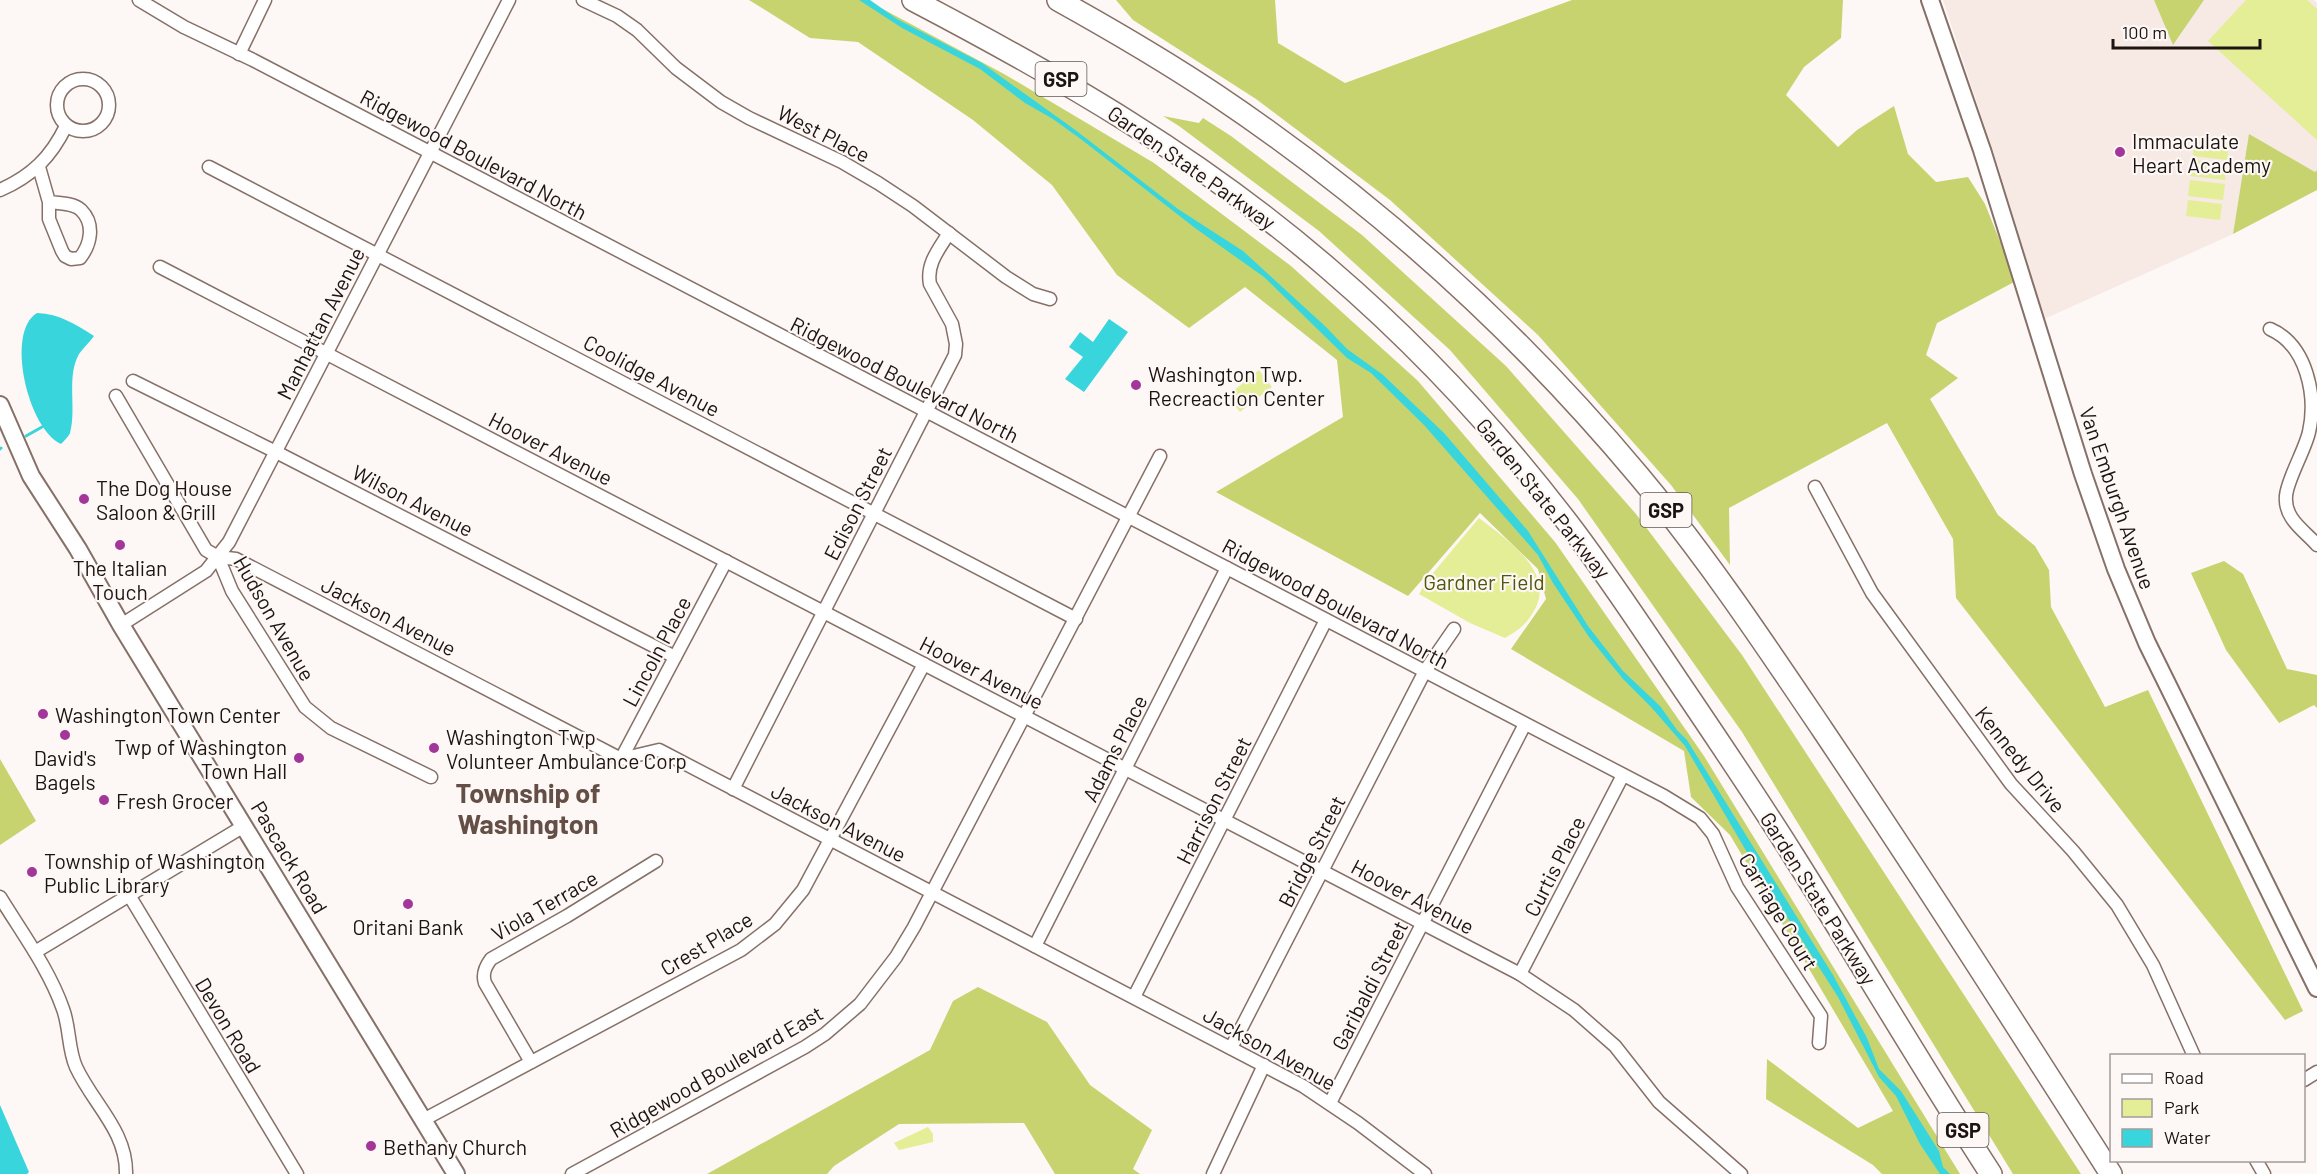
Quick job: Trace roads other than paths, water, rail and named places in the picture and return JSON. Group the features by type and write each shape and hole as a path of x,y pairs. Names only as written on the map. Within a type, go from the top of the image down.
{"highway":[{"name":"Garden State Parkway","path":"913,0 1070,84 1160,140 1247,202 1329,269 1433,367 1529,474 1636,617 1784,840 1934,1086 1991,1174"},
{"name":"GSP","path":"1058,0 1124,37 1215,94 1360,201 1468,296 1585,415 1640,477 1685,534 1769,651 1928,888 2111,1174"},
{"path":"1934,1086 1983,1174"}],"main road":[{"name":"Van Emburgh Avenue","path":"1930,0 1985,160 2083,474 2116,569 2153,654 2317,988"},
{"name":"Pascack Road","path":"0,405 31,476 78,549 121,625 456,1174"}],"street":[{"name":"Ridgewood Boulevard North","path":"139,0 184,27 1653,790"},
{"path":"239,54 265,0"},
{"name":"Manhattan Avenue","path":"121,625 206,571 228,542 509,0"},
{"name":"West Place","path":"583,0 616,16 637,30 676,68 721,102 748,118 842,162 904,200 1006,277 1033,294 1050,299"},
{"path":"81,79 99,84 108,99 109,106 103,122 90,131 81,132 66,126 57,111 59,93 72,81 81,79"},
{"path":"0,190 39,167 57,145 66,126"},
{"path":"39,167 49,202 49,219 62,251 71,259 80,258 87,246 90,225 80,209 66,203 49,202"},
{"name":"Coolidge Avenue","path":"209,167 1076,619"},
{"name":"Edison Street","path":"733,789 950,366 956,344 952,324 933,291 928,276 932,261 949,233"},
{"name":"Hoover Avenue","path":"159,267 1520,974 1574,1010 1615,1046 1659,1102 1741,1174"},
{"path":"2270,329 2279,333 2292,345 2304,366 2309,382 2312,413 2309,433 2286,495 2287,507 2297,526 2317,544"},
{"name":"Wilson Avenue","path":"133,381 675,657"},
{"name":"Hudson Avenue","path":"116,396 206,550 218,557 232,591 305,707 331,728 431,777"},
{"name":"Ridgewood Boulevard East","path":"572,1174 805,1047 843,1020 860,1004 896,957 933,893 1160,456"},
{"name":"Kennedy Drive","path":"1815,487 1879,603 2011,784 2081,860 2117,905 2153,965 2193,1054"},
{"name":"Jackson Avenue","path":"218,557 236,559 621,759 659,750 1303,1086 1389,1145 1425,1174"},
{"name":"Lincoln Place","path":"621,759 726,561"},
{"name":"Adams Place","path":"1035,946 1227,568"},
{"name":"Harrison Street","path":"1134,997 1326,620"},
{"path":"1425,672 1454,629"},
{"name":"Crest Place","path":"423,1120 741,950 760,937 789,909 803,890 924,664"},
{"name":"Bridge Street","path":"1232,1048 1425,672"},
{"name":"Garibaldi Street","path":"1330,1103 1525,724"},
{"name":"Curtis Place","path":"1520,974 1623,775"},
{"name":"Carriage Court","path":"1653,790 1700,818 1713,834 1737,887 1821,1016 1819,1043"},
{"path":"35,952 244,826"},
{"name":"Viola Terrace","path":"531,1062 485,983 483,973 486,965 490,959 567,916 656,861"},
{"name":"Devon Road","path":"129,895 297,1174"},
{"path":"0,897 35,952 57,993 64,1012 75,1065 85,1085 119,1137 124,1153 126,1174"},
{"path":"1213,1174 1264,1065"}],"water":[{"path":"859,0 870,0 897,19 982,63 1074,129 1178,209 1243,251 1347,349 1382,374 1444,433 1528,531 1588,626 1623,671 1660,706 1687,740 1833,975 1867,1038 1879,1069 1901,1091 1939,1151 1943,1167 1950,1174 1940,1174 1920,1144 1896,1096 1879,1077 1838,997 1759,873 1685,746 1623,679 1589,637 1553,583 1538,555 1424,425 1371,373 1347,358 1264,277 1195,228 1082,140 1053,119 1025,103 980,69 902,28"},
{"path":"37,313 60,318 94,336 79,354 75,363 72,383 72,423 69,434 61,444 49,435 39,420 30,401 25,380 22,359 23,339 27,323"},
{"path":"1109,319 1128,332 1084,392 1065,379 1083,357 1069,347 1080,332 1093,342"},
{"path":"0,1105 29,1172 27,1174 0,1174"}],"waterway":[{"path":"26,436 42,427"}],"place":[{"name":"Immaculate Heart Academy","path":"2120,152"},
{"name":"Washington Twp. Recreaction Center","path":"1136,385"},
{"name":"The Dog House Saloon & Grill","path":"84,499"},
{"name":"The Italian Touch","path":"120,545"},
{"name":"Washington Town Center","path":"43,714"},
{"name":"David's Bagels","path":"65,735"},
{"name":"Washington Twp Volunteer Ambulance Corp","path":"434,748"},
{"name":"Twp of Washington Town Hall","path":"299,758"},
{"name":"Fresh Grocer","path":"104,800"},
{"name":"Township of Washington Public Library","path":"32,872"},
{"name":"Oritani Bank","path":"408,904"},
{"name":"Bethany Church","path":"371,1146"}],"district":[{"name":"Township of Washington","path":"528,808"}],"park label":[{"name":"Gardner Field","path":"1484,581"}]}
